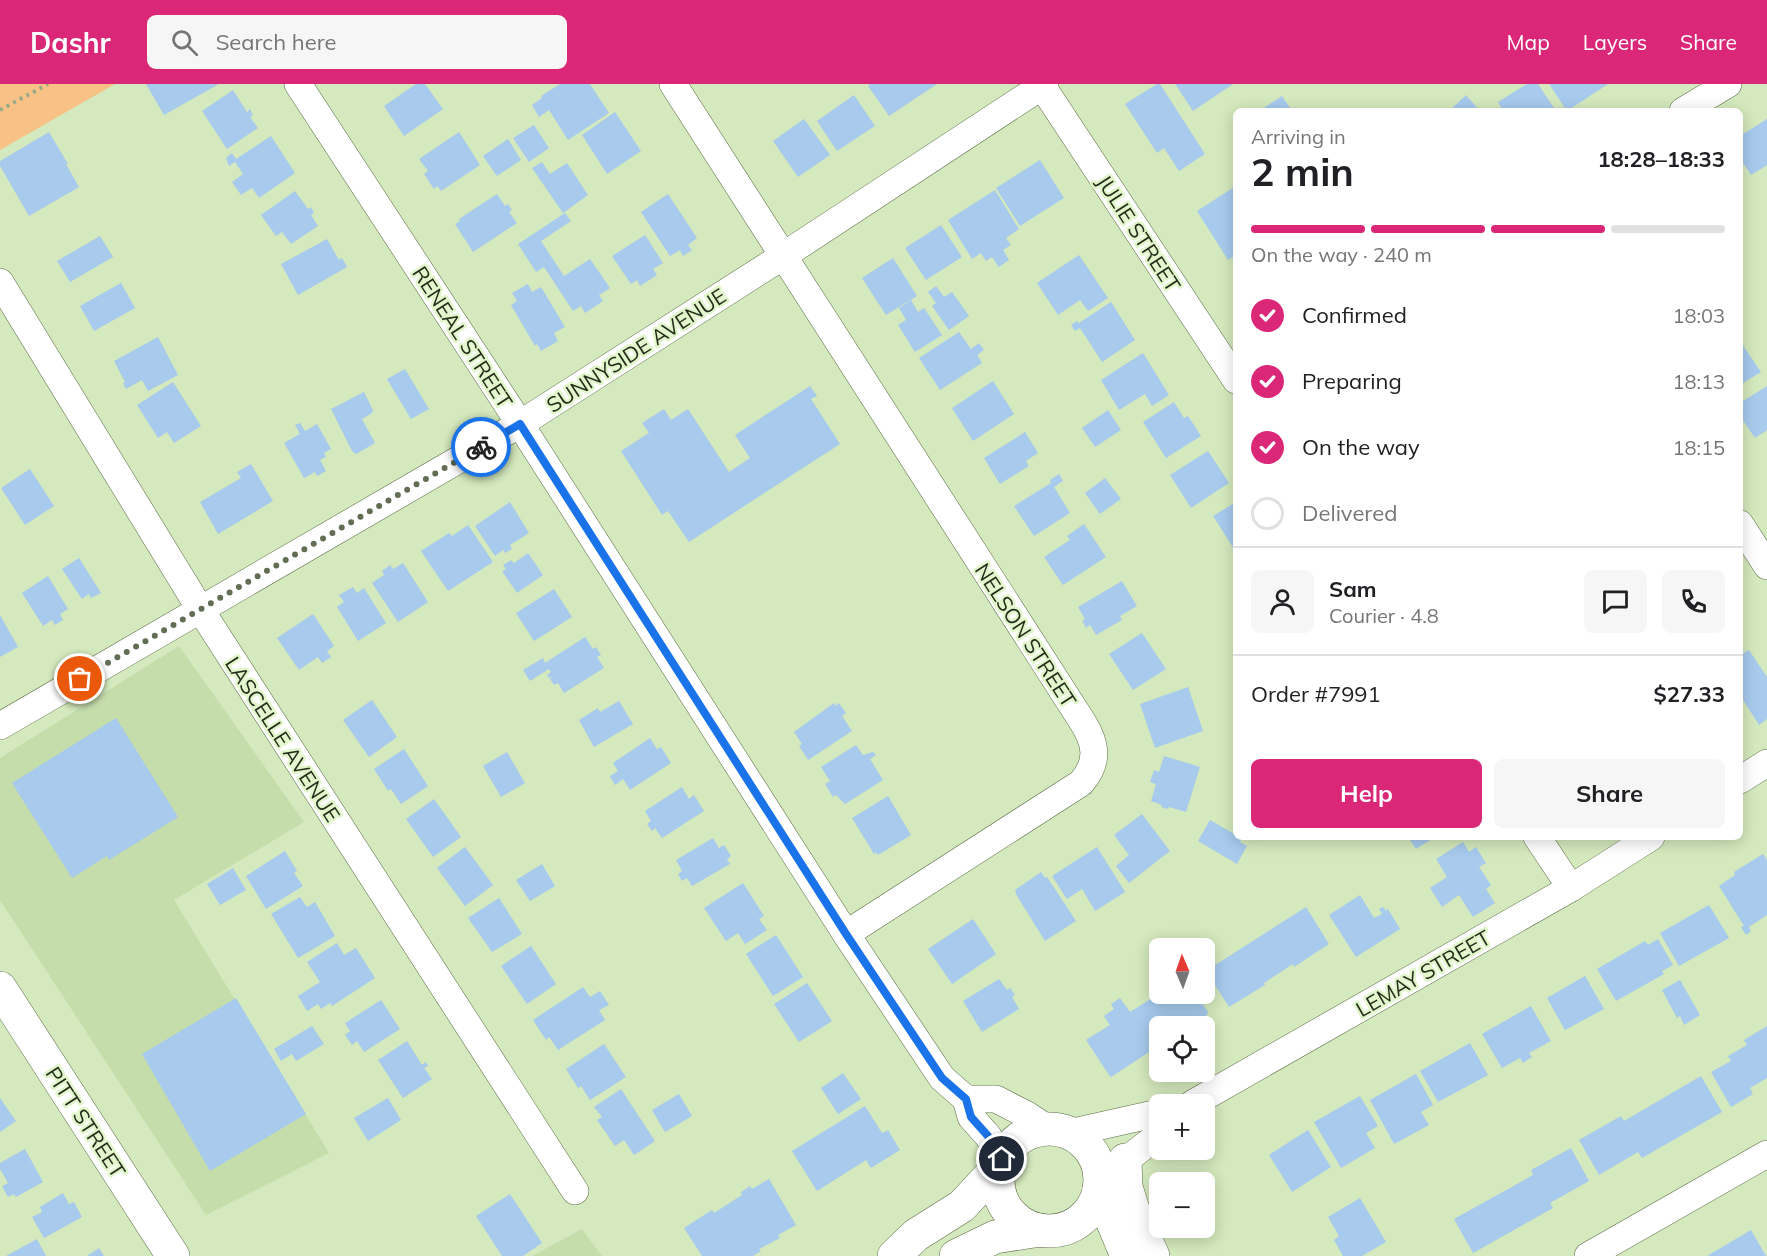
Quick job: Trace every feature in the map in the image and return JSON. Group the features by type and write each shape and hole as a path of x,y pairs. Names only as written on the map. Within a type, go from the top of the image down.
{"street":[{"name":"RENEAL STREET","path":"298,84 520,424 846,934 942,1078 966,1099 971,1117 988,1136 1001,1162"},
{"path":"672,84 783,256"},
{"path":"1688,108 1728,84"},
{"name":"SUNNYSIDE AVENUE","path":"0,726 520,424 783,256 1043,85"},
{"name":"JULIE STREET","path":"1043,85 1233,376"},
{"name":"NELSON STREET","path":"783,256 1091,736 1094,747 1092,764 1081,783 846,934"},
{"name":"LASCELLE AVENUE","path":"0,282 200,609 574,1191"},
{"path":"1743,529 1767,566"},
{"path":"1743,778 1767,763"},
{"path":"1539,840 1571,888"},
{"name":"LEMAY STREET","path":"1210,1094 1571,888 1646,840"},
{"name":"PITT STREET","path":"0,988 173,1256"},
{"path":"966,1099 996,1099 1086,1144 1108,1176 1126,1187 1136,1219 1153,1256"},
{"path":"894,1256 916,1235 962,1206 1018,1139 1027,1134 1101,1127 1149,1115"},
{"path":"957,1256 995,1237 1061,1229 1080,1220 1094,1204 1108,1176 1149,1143"},
{"path":"1588,1256 1767,1154"},
{"path":"1001,1162 998,1186 1005,1207 1020,1222 1040,1230"},
{"path":"1108,1176 1127,1256"}],"path":[{"path":"0,111 48,84"}],"shaded area":[{"path":"0,84 115,84 0,150"},
{"path":"179,646 304,822 174,900 329,1153 206,1215 0,900 0,758"},
{"path":"582,1229 602,1256 532,1256"}],"building":[{"path":"146,84 219,84 164,115"},
{"path":"416,84 425,84 443,109 404,136 384,106"},
{"path":"560,84 590,84 609,113 568,140 549,110 539,117 532,105 542,98 541,96"},
{"path":"870,84 937,84 889,116 868,86"},
{"path":"1160,84 1205,154 1179,171 1164,148 1157,153 1125,104"},
{"path":"1175,84 1233,84 1193,111"},
{"path":"1527,84 1538,84 1554,108 1501,108 1498,102"},
{"path":"1549,84 1608,84 1572,108 1565,108"},
{"path":"233,90 247,112 250,109 253,115 250,117 258,128 227,149 202,111"},
{"path":"854,95 875,126 837,151 817,121"},
{"path":"1466,95 1477,108 1452,108"},
{"path":"1282,96 1290,108 1264,108"},
{"path":"615,112 641,151 607,174 582,135"},
{"path":"804,119 830,155 798,177 773,141"},
{"path":"1767,119 1767,165 1751,175 1743,163 1743,134"},
{"path":"534,125 549,148 529,162 513,138"},
{"path":"49,132 79,187 29,216 0,166 0,161"},
{"path":"459,132 480,165 441,191 437,186 434,189 424,174 428,171 419,159"},
{"path":"271,136 295,173 259,198 252,188 241,195 232,182 243,174 235,162 229,166 226,158 232,153 236,159"},
{"path":"508,139 521,160 497,176 483,156"},
{"path":"1040,160 1064,198 1020,226 996,188"},
{"path":"542,162 550,174 567,163 588,195 563,213 532,168"},
{"path":"1233,188 1233,257 1228,260 1197,211"},
{"path":"995,190 1019,229 1006,238 1011,245 1003,250 1009,260 999,267 992,257 986,261 981,253 972,259 948,220"},
{"path":"295,191 308,209 311,207 314,213 311,215 318,226 291,244 282,232 276,236 261,215"},
{"path":"497,194 505,206 508,204 512,210 509,212 517,223 473,252 455,224"},
{"path":"668,194 697,238 688,245 692,250 683,256 680,250 670,256 641,212"},
{"path":"565,213 571,221 541,241 564,276 590,259 610,288 599,295 603,301 585,313 581,306 573,311 544,267 536,272 518,244"},
{"path":"941,225 962,257 926,280 905,248"},
{"path":"645,235 663,263 653,269 657,275 640,286 637,280 631,284 612,256"},
{"path":"100,236 113,257 70,282 57,261"},
{"path":"327,239 339,260 342,258 347,267 298,295 281,264"},
{"path":"1079,255 1108,298 1088,311 1080,300 1058,315 1037,283"},
{"path":"893,258 917,296 886,315 862,278"},
{"path":"121,283 135,308 94,331 80,306"},
{"path":"528,284 532,292 541,287 565,327 554,333 558,341 541,351 537,344 535,346 511,305 517,301 512,293"},
{"path":"936,286 944,297 952,292 969,316 949,330 932,306 936,303 928,292"},
{"path":"911,300 918,312 924,308 942,335 915,352 898,325 906,320 899,308"},
{"path":"1111,302 1135,340 1102,362 1080,328 1075,331 1071,325 1077,321 1079,323"},
{"path":"959,332 971,349 979,343 984,350 977,355 982,363 940,390 919,358"},
{"path":"158,337 178,375 148,391 142,380 126,389 123,383 125,382 114,361"},
{"path":"1743,345 1761,372 1743,383"},
{"path":"1143,353 1169,395 1152,406 1145,394 1119,410 1101,380"},
{"path":"405,369 429,409 411,419 387,379"},
{"path":"993,381 1014,414 973,441 952,408"},
{"path":"173,382 201,426 174,443 167,432 158,438 137,405"},
{"path":"810,386 817,396 811,399 840,444 689,542 668,511 662,515 621,451 649,433 642,423 664,409 671,420 688,409 729,472 750,458 735,435"},
{"path":"1767,386 1767,430 1755,438 1743,420 1743,401"},
{"path":"364,392 373,410 362,419 375,443 356,454 352,451 331,409"},
{"path":"1174,402 1184,418 1188,416 1201,436 1166,458 1143,422"},
{"path":"1108,410 1121,430 1095,447 1082,428"},
{"path":"300,423 305,431 317,424 331,449 324,453 326,457 320,460 326,471 317,476 315,472 304,478 284,443 300,434 295,425"},
{"path":"1025,432 1038,453 1026,461 1029,466 1000,484 984,458"},
{"path":"1208,451 1229,483 1191,508 1170,475"},
{"path":"251,464 273,501 218,534 200,502 241,478 237,472"},
{"path":"30,469 54,506 25,525 1,488"},
{"path":"1059,474 1063,481 1054,487 1070,513 1034,536 1014,506 1051,483 1050,480"},
{"path":"1105,478 1121,499 1100,514 1085,493"},
{"path":"510,502 529,533 510,545 512,549 505,553 503,550 495,556 475,526"},
{"path":"1233,504 1233,547 1213,516"},
{"path":"1084,524 1106,557 1063,585 1044,557 1070,540 1067,536"},
{"path":"468,525 493,562 448,591 421,551 449,533 452,536"},
{"path":"528,553 543,575 517,593 502,571 506,569 503,565 511,560 514,563"},
{"path":"79,558 101,593 91,598 89,594 82,599 62,569"},
{"path":"403,563 428,602 398,622 372,583 384,575 382,571 390,565 393,569"},
{"path":"48,576 68,609 60,614 63,620 55,625 52,620 43,626 22,593"},
{"path":"1122,581 1137,606 1120,616 1122,620 1096,635 1090,625 1086,628 1082,621 1085,619 1078,607"},
{"path":"353,587 357,593 364,588 386,623 358,641 337,607 344,602 339,595"},
{"path":"554,589 572,617 534,641 516,613"},
{"path":"313,614 334,646 327,651 331,657 322,663 318,657 299,670 277,638"},
{"path":"0,615 18,647 0,657"},
{"path":"1142,633 1166,669 1133,690 1109,654"},
{"path":"585,637 593,649 596,647 601,655 597,657 604,668 564,693 558,683 554,685 550,679 553,676 549,678 547,675 551,672 549,669 530,681 523,670 543,658 545,663"},
{"path":"1749,650 1767,677 1767,719 1759,725 1743,700 1743,653"},
{"path":"1188,687 1203,731 1155,748 1140,704"},
{"path":"372,700 397,737 369,757 343,720"},
{"path":"619,701 633,724 594,747 579,720 598,708 600,712"},
{"path":"834,703 836,706 839,703 846,713 842,716 852,731 808,760 794,732"},
{"path":"116,718 178,817 109,860 107,856 72,878 12,783"},
{"path":"650,738 657,749 661,747 671,763 630,790 623,779 615,785 610,776 618,771 613,763"},
{"path":"856,745 863,755 873,752 876,755 870,759 883,780 845,804 836,795 833,797 825,784 830,781 821,767"},
{"path":"404,749 428,786 401,804 391,789 388,791 374,769"},
{"path":"507,752 525,783 501,797 483,766"},
{"path":"1164,756 1200,767 1186,812 1161,807 1162,805 1151,801 1156,784 1150,782 1154,770 1159,772"},
{"path":"682,787 689,799 694,795 704,811 662,838 655,828 652,831 647,824 651,821 645,811"},
{"path":"888,796 911,835 878,855 876,852 874,854 852,818"},
{"path":"434,799 461,837 433,857 406,819"},
{"path":"1142,814 1170,851 1129,883 1116,866 1129,855 1114,835"},
{"path":"1210,820 1233,833 1233,840 1241,840 1240,842 1247,846 1237,864 1198,841"},
{"path":"713,838 719,848 724,845 731,856 727,859 730,864 692,886 687,878 682,881 678,874 682,871 676,860"},
{"path":"1410,840 1430,840 1416,849"},
{"path":"1463,842 1469,852 1476,847 1486,863 1479,867 1491,885 1486,889 1495,903 1473,917 1459,895 1442,907 1430,888 1447,877 1436,859"},
{"path":"465,847 493,885 465,906 437,868"},
{"path":"1097,847 1125,892 1095,911 1082,889 1067,899 1052,876"},
{"path":"285,851 297,871 294,873 303,886 266,909 246,876"},
{"path":"1763,854 1767,860 1767,915 1749,927 1751,931 1746,935 1741,927 1744,926 1719,886 1735,875 1734,872"},
{"path":"542,864 555,886 530,901 516,880"},
{"path":"233,868 246,890 220,905 207,884"},
{"path":"1041,872 1045,878 1047,877 1076,921 1045,941 1015,890"},
{"path":"743,883 764,916 759,919 767,930 745,944 738,933 726,941 704,908"},
{"path":"1360,895 1374,918 1382,914 1379,909 1383,907 1386,911 1388,909 1400,929 1356,957 1329,915"},
{"path":"300,897 307,907 315,902 335,936 298,958 271,914"},
{"path":"499,898 522,934 492,952 468,918"},
{"path":"1709,905 1729,938 1679,966 1660,933"},
{"path":"1306,907 1329,944 1294,967 1293,964 1264,983 1265,985 1229,1007 1215,985 1215,965"},
{"path":"973,919 996,954 952,984 928,949"},
{"path":"776,935 803,977 773,996 746,954"},
{"path":"1658,939 1673,965 1662,971 1664,974 1616,1001 1597,969 1645,941 1648,945"},
{"path":"337,943 344,955 356,948 375,978 332,1006 330,1003 321,1009 318,1004 307,1011 298,996 320,982 307,962"},
{"path":"531,946 556,984 527,1004 501,966"},
{"path":"1585,976 1604,1009 1565,1030 1547,998"},
{"path":"999,979 1007,990 1010,988 1015,995 1012,997 1019,1009 982,1032 963,1001"},
{"path":"1680,980 1700,1015 1684,1025 1680,1016 1677,1018 1662,990"},
{"path":"807,983 832,1021 799,1042 774,1004"},
{"path":"583,987 590,997 600,991 609,1005 599,1010 605,1020 558,1050 549,1037 546,1040 533,1020"},
{"path":"236,998 306,1114 210,1171 142,1054"},
{"path":"1120,998 1130,1012 1149,1000 1149,1004 1203,1004 1208,1012 1205,1016 1149,1016 1149,1052 1111,1077 1086,1040 1110,1025 1104,1016 1114,1009 1111,1004"},
{"path":"381,1000 400,1029 364,1052 357,1041 352,1045 345,1035 350,1031 345,1023"},
{"path":"1531,1006 1551,1041 1529,1053 1532,1057 1523,1063 1520,1058 1502,1068 1482,1034"},
{"path":"312,1026 324,1044 296,1061 292,1054 281,1061 274,1049"},
{"path":"1767,1026 1767,1078 1750,1088 1753,1094 1731,1107 1711,1072 1731,1061 1728,1056 1747,1045 1744,1040"},
{"path":"407,1041 422,1065 426,1062 428,1066 424,1068 432,1079 403,1098 378,1060"},
{"path":"1470,1043 1488,1075 1438,1102 1420,1071"},
{"path":"604,1044 626,1077 590,1100 581,1086 578,1088 566,1069"},
{"path":"843,1073 861,1099 838,1114 821,1088"},
{"path":"1416,1074 1433,1105 1421,1112 1429,1125 1394,1144 1370,1100"},
{"path":"1701,1076 1722,1112 1642,1158 1638,1152 1599,1175 1579,1140 1621,1116 1624,1121"},
{"path":"621,1089 655,1141 634,1155 624,1140 615,1146 597,1120 602,1117 594,1107"},
{"path":"679,1094 692,1116 665,1132 652,1110"},
{"path":"1360,1096 1378,1126 1366,1133 1375,1148 1341,1168 1314,1122"},
{"path":"0,1098 16,1121 0,1132"},
{"path":"388,1098 401,1120 368,1141 354,1118"},
{"path":"865,1106 882,1133 888,1130 900,1150 871,1168 866,1160 817,1191 792,1151"},
{"path":"1308,1130 1331,1167 1292,1192 1269,1155"},
{"path":"1571,1148 1589,1181 1550,1203 1553,1208 1473,1253 1454,1219 1533,1175 1531,1170"},
{"path":"25,1149 43,1182 16,1197 14,1194 8,1197 2,1186 8,1183 0,1169 0,1163"},
{"path":"769,1179 796,1225 778,1235 780,1238 759,1249 761,1251 753,1256 702,1256 684,1228 712,1210 714,1213 742,1195 741,1192 750,1186 752,1189"},
{"path":"63,1193 69,1204 74,1202 82,1217 44,1238 32,1217 42,1212 40,1207"},
{"path":"510,1194 542,1243 523,1256 502,1256 476,1216"},
{"path":"1360,1198 1386,1242 1362,1256 1343,1256 1334,1240 1339,1236 1328,1217"},
{"path":"1751,1230 1766,1256 1707,1256"},
{"path":"37,1239 46,1256 6,1256"},
{"path":"99,1248 104,1256 87,1256"}],"way so far":[{"path":"80,679 481,447"}],"route":[{"path":"481,447 520,424 846,934 942,1078 966,1099 971,1117 988,1136 1002,1159"}]}
